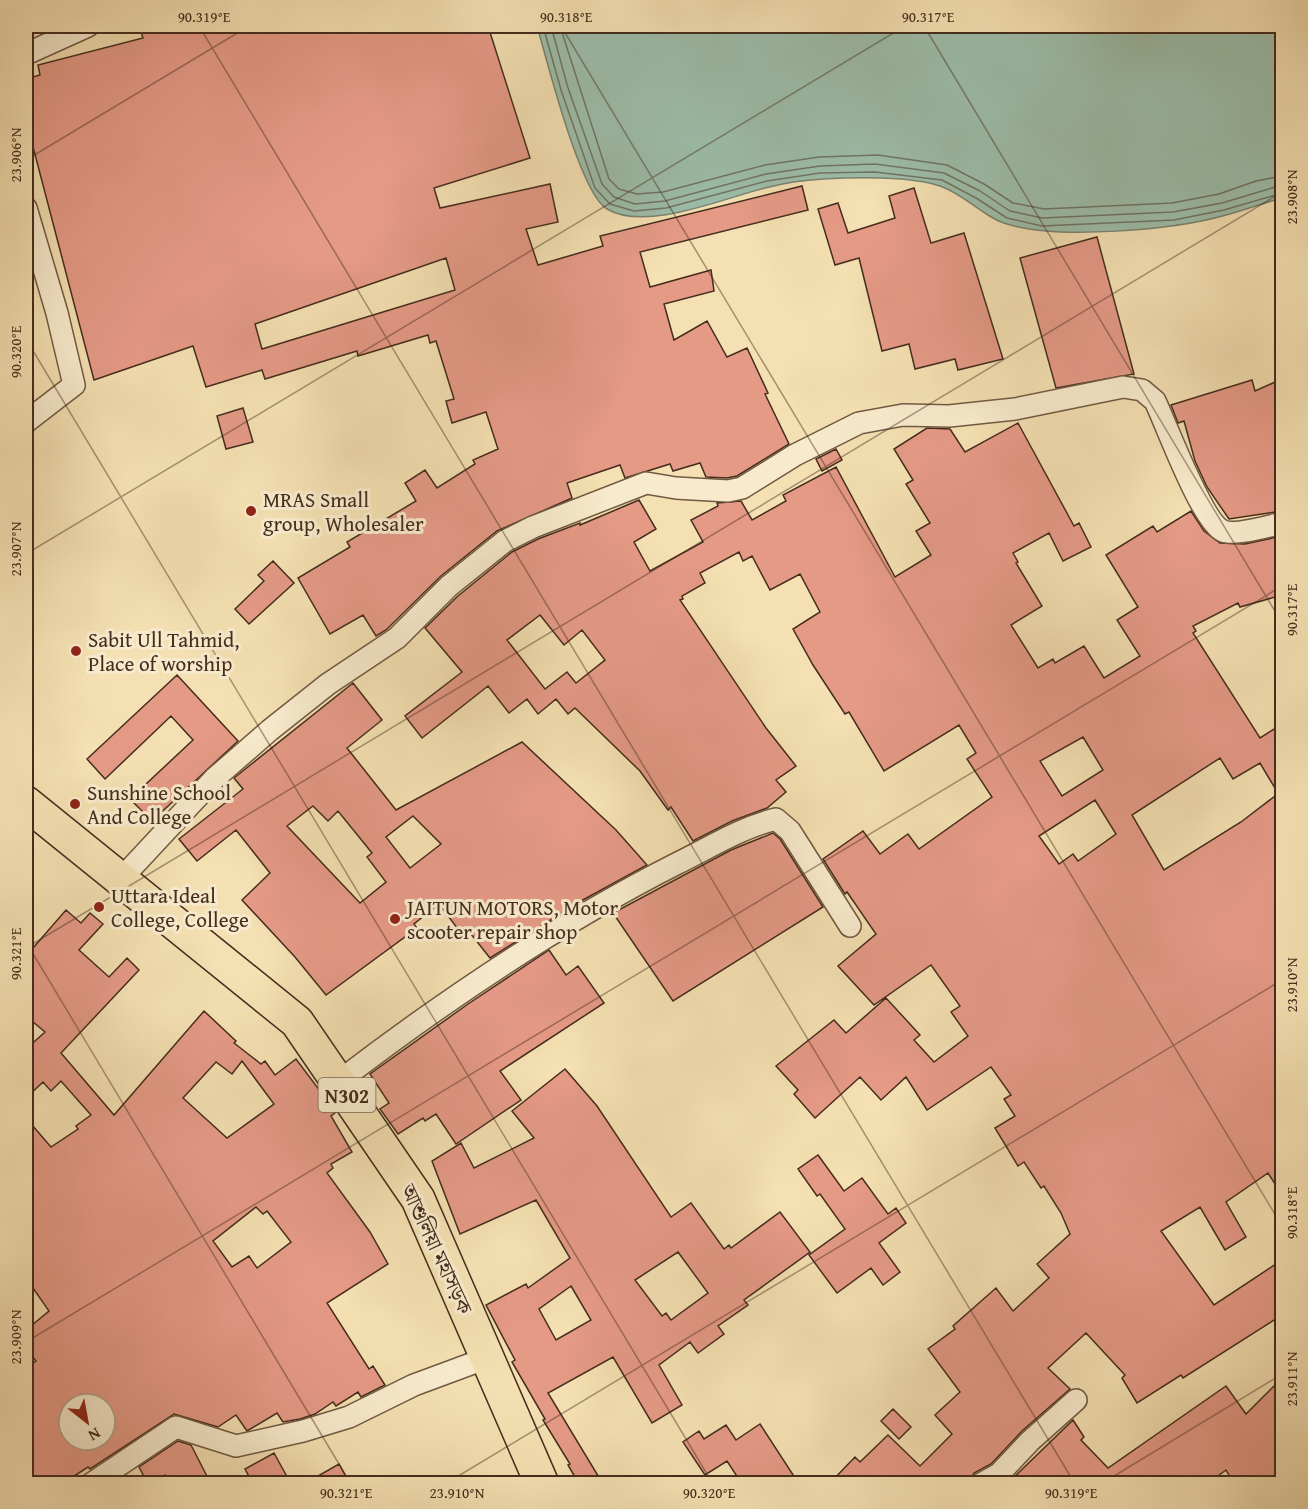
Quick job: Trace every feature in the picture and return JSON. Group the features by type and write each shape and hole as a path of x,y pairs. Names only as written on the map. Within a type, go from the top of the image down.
{"highway":[{"name":"আশুলিয়া মহাসড়ক","path":"26,803 297,1022 418,1199 542,1484"}],"street":[{"path":"26,54 88,26"},
{"path":"26,208 57,313 74,385 26,422"},
{"path":"120,880 215,778 328,684 396,638 449,586 506,541 614,493 646,483 676,488 728,491 742,488 795,456 859,423 903,415 949,416 1015,409 1123,387 1142,390 1155,401 1199,501 1214,525 1231,533 1282,523"},
{"path":"338,1082 410,1027 534,942 639,883 754,824 776,819 790,831 850,926"},
{"path":"103,1480 176,1427 236,1446 303,1431 349,1416 414,1385 487,1358"},
{"path":"981,1484 999,1473 1029,1441 1076,1400"}],"water":[{"path":"537,26 1282,26 1282,198 1226,215 1177,225 1116,231 1055,231 1029,229 999,221 940,186 914,180 851,178 809,180 779,185 663,215 642,217 623,215 607,209 597,198 586,179 556,95"}],"building":[{"path":"139,26 488,26 530,158 434,188 440,208 550,184 558,222 526,229 538,265 603,246 600,236 802,186 808,210 640,252 650,287 711,270 714,291 664,304 674,340 707,321 727,357 747,348 768,393 765,394 789,444 737,476 727,478 706,477 700,463 673,471 670,464 625,478 620,465 567,483 572,498 497,531 441,576 386,630 376,636 363,615 330,634 298,578 350,547 347,542 416,501 405,483 425,470 437,488 475,464 473,460 498,449 486,412 452,423 446,401 454,399 436,341 430,343 428,335 358,356 357,351 265,379 262,370 206,387 193,346 94,380 26,120 26,79 40,75 38,65 143,38","holes":["446,258 455,290 262,349 255,324"]},
{"path":"914,188 931,243 964,233 1003,359 958,370 955,359 915,369 909,344 882,351 859,258 835,265 818,209 838,203 848,233 895,218 889,196"},
{"path":"1097,237 1134,374 1056,388 1020,258"},
{"path":"1282,379 1282,511 1229,519 1207,487 1195,461 1184,421 1178,423 1171,405 1252,380 1255,391"},
{"path":"243,408 253,442 226,449 217,416"},
{"path":"1018,423 1074,526 1079,523 1091,547 1063,561 1049,533 1013,553 1018,562 1016,563 1042,606 1011,625 1038,668 1053,659 1055,663 1084,646 1104,678 1140,656 1117,620 1138,607 1106,555 1153,526 1157,532 1191,511 1204,531 1220,543 1245,544 1282,536 1282,595 1240,607 1238,603 1193,626 1196,631 1193,633 1260,738 1282,724 1282,800 1260,763 1233,779 1220,758 1132,815 1164,870 1241,822 1275,796 1282,808 1282,1195 1268,1173 1226,1202 1246,1237 1225,1250 1200,1207 1161,1231 1214,1305 1282,1260 1282,1315 1183,1378 1181,1375 1137,1403 1122,1378 1125,1375 1086,1333 1048,1368 1070,1389 1022,1431 991,1464 974,1473 968,1484 829,1484 855,1457 860,1462 888,1435 920,1466 952,1434 935,1415 960,1392 928,1349 955,1329 953,1326 996,1288 1013,1311 1049,1278 1037,1264 1070,1234 1061,1213 1044,1186 1041,1188 1024,1162 1018,1166 995,1128 1015,1116 1004,1099 1011,1095 991,1067 927,1110 906,1077 881,1100 860,1077 815,1118 794,1094 798,1090 776,1066 834,1020 846,1033 886,998 920,1035 914,1040 934,1062 968,1036 951,1012 960,1006 931,965 874,1005 838,966 876,934 847,892 845,894 823,859 863,831 880,854 908,834 919,849 992,797 967,759 976,753 959,725 884,771 849,712 845,714 813,665 793,629 820,612 800,574 770,590 752,556 743,561 739,552 700,573 705,583 682,596 683,599 680,600 766,728 796,766 776,780 786,792 767,808 732,821 693,841 671,807 668,810 640,771 575,708 568,714 556,699 538,714 527,699 509,713 488,686 422,738 405,716 462,672 425,628 458,596 512,552 538,539 580,523 580,525 639,500 656,529 634,542 650,571 703,542 691,520 718,506 717,503 741,501 752,520 786,501 783,495 836,467 895,577 931,555 916,531 930,523 906,484 913,480 894,449 927,428 950,429 965,452","holes":["540,615 564,645 582,630 605,660 576,683 567,672 545,689 507,640","1083,737 1103,770 1062,796 1040,761","1095,800 1116,834 1078,861 1073,854 1059,864 1039,836"]},
{"path":"836,449 842,460 822,471 816,459"},
{"path":"273,561 294,583 249,624 235,609 264,581 258,575"},
{"path":"177,675 238,741 152,821 130,799 193,740 171,716 105,779 87,759"},
{"path":"353,683 382,720 347,748 396,810 522,742 616,830 647,865 581,901 490,958 467,929 461,933 439,904 414,924 417,928 326,995 295,957 242,900 270,873 236,830 197,861 179,839 243,789 234,778","holes":["313,806 328,821 338,811 372,853 367,857 386,882 360,903 287,826","413,816 441,844 410,868 386,837"]},
{"path":"773,833 780,839 823,907 673,1001 613,913 731,850"},
{"path":"66,910 81,923 90,913 103,924 79,950 109,977 127,958 139,970 61,1053 114,1115 204,1011 236,1041 234,1043 261,1064 265,1061 275,1075 296,1059 336,1112 331,1116 352,1152 331,1164 333,1168 327,1173 370,1232 388,1264 327,1303 369,1369 373,1366 385,1385 361,1397 358,1392 336,1406 333,1402 315,1414 300,1419 283,1422 277,1413 247,1431 236,1415 218,1427 174,1414 117,1451 117,1392 57,1392 57,1452 116,1452 62,1484 26,1484 26,1368 36,1361 26,1348 26,1330 49,1311 26,1278 26,1118 51,1147 78,1129 76,1126 91,1115 61,1081 51,1091 43,1082 26,1098 26,1049 45,1032 26,1016 26,956","holes":["242,1061 274,1104 227,1138 183,1098 216,1062 232,1074","256,1207 263,1214 267,1211 291,1242 257,1268 249,1256 232,1267 213,1241"]},
{"path":"549,950 566,975 578,966 604,1003 500,1071 521,1100 456,1144 436,1114 425,1121 423,1118 398,1134 380,1109 389,1103 370,1074"},
{"path":"565,1069 597,1106 671,1217 691,1203 724,1249 729,1245 731,1248 780,1212 810,1252 744,1300 748,1305 718,1326 724,1334 698,1353 690,1342 659,1365 682,1405 652,1423 613,1357 548,1393 603,1484 579,1484 512,1362 515,1360 486,1305 526,1284 528,1288 570,1258 536,1200 460,1234 432,1161 461,1143 474,1168 534,1138 512,1111","holes":["678,1252 708,1293 671,1320 666,1313 662,1316 635,1280","571,1286 591,1320 556,1340 539,1309"]},
{"path":"818,1155 844,1191 862,1178 888,1214 896,1208 906,1223 879,1243 900,1272 883,1285 871,1268 837,1293 809,1255 845,1229 820,1194 817,1196 798,1169"},
{"path":"1282,1378 1282,1484 1234,1484 1226,1470 1207,1484 1007,1484 1073,1420 1084,1437 1081,1440 1108,1468 1226,1386 1246,1414"},
{"path":"893,1409 911,1427 899,1439 881,1421"},
{"path":"760,1424 799,1484 742,1484 727,1461 705,1475 683,1442 699,1431 704,1439 726,1425 736,1440"},
{"path":"178,1441 191,1445 211,1484 170,1484 165,1475 148,1484 139,1467"},
{"path":"274,1453 291,1484 253,1484 245,1469"},
{"path":"339,1464 350,1484 304,1484"}],"place":[{"name":"MRAS Small group, Wholesaler","path":"251,511"},
{"name":"Sabit Ull Tahmid, Place of worship","path":"76,651"},
{"name":"Sunshine School And College","path":"75,804"},
{"name":"Uttara Ideal College, College","path":"99,907"},
{"name":"JAITUN MOTORS, Motor scooter repair shop","path":"395,919"}]}
